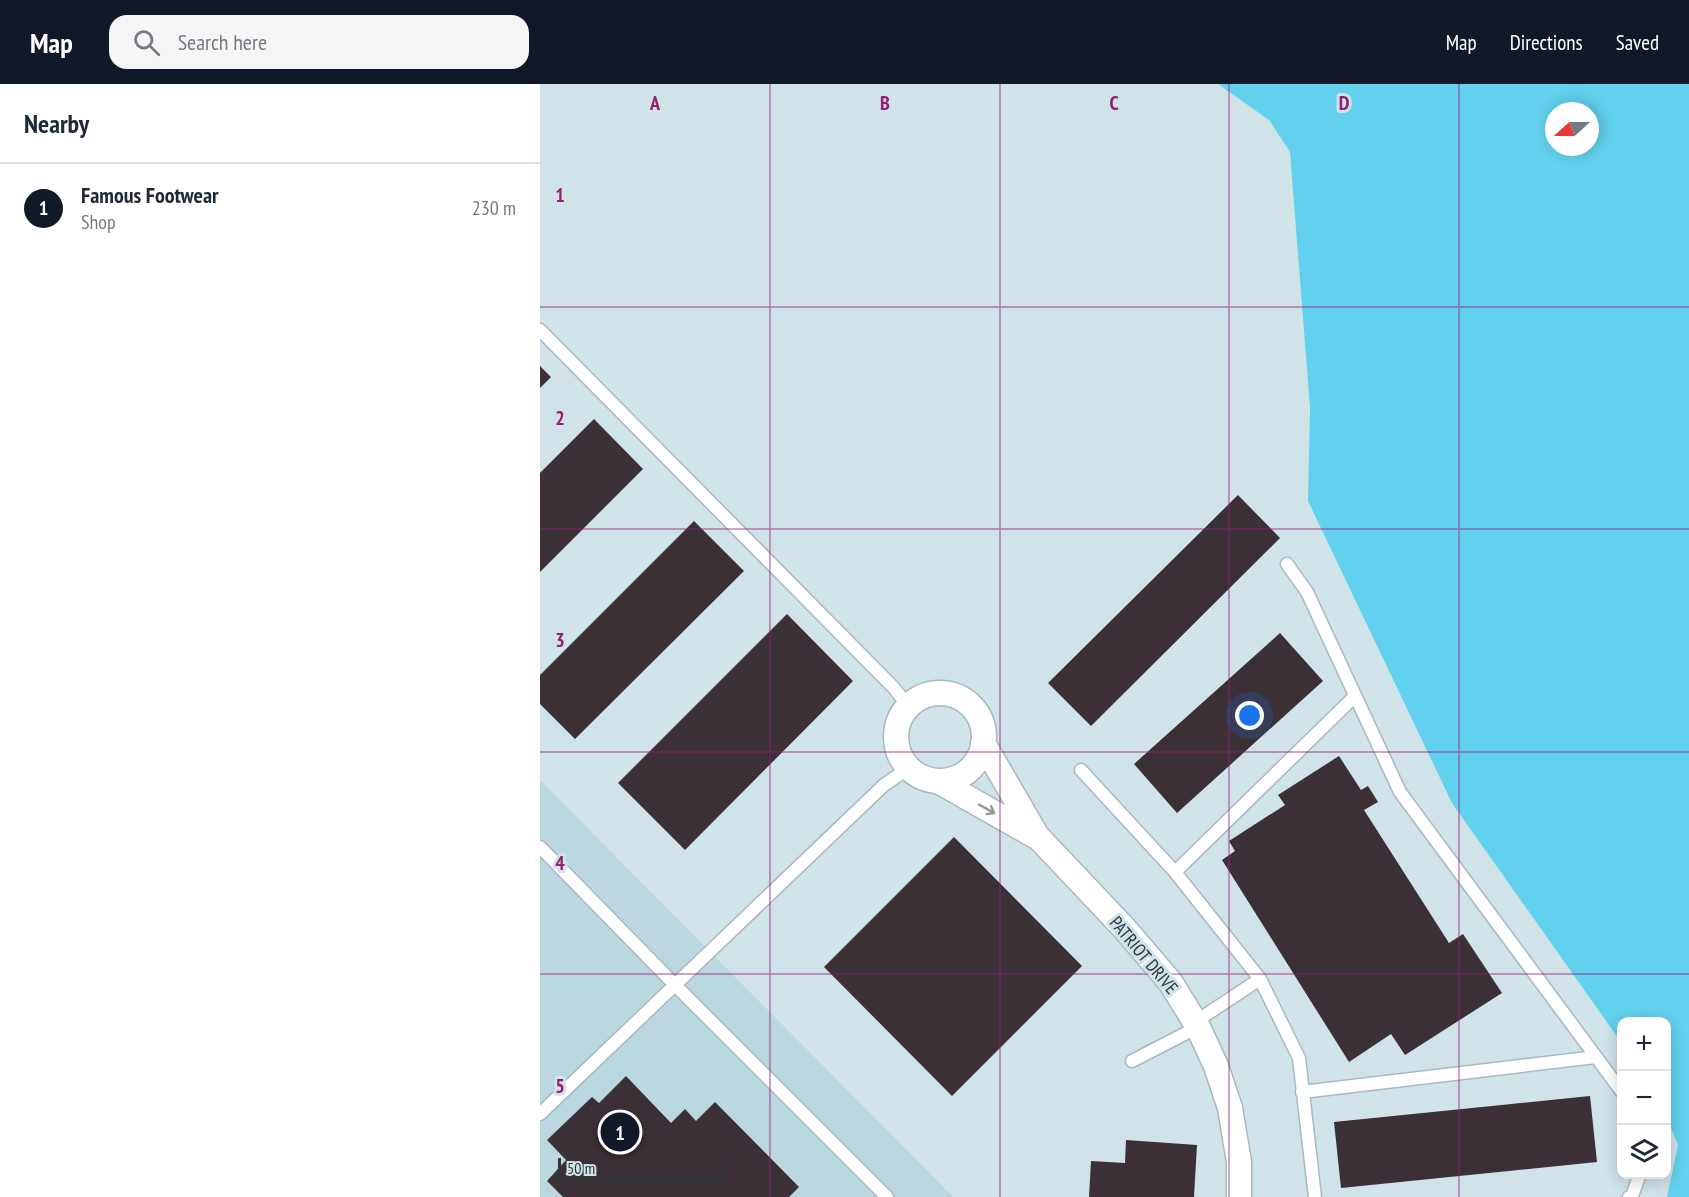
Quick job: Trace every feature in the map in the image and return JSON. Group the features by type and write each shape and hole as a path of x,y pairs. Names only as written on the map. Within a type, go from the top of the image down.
{"street":[{"path":"946,693 959,697 970,705 983,729 983,743 980,755 973,766 963,774 938,781 918,775 909,768 901,757 897,744 897,730 908,706 919,698 946,693"},
{"name":"PATRIOT DRIVE","path":"983,743 1037,836 1125,929 1171,983 1196,1025 1216,1066 1230,1108 1239,1162 1239,1197"},
{"name":"PATRIOT DRIVE","path":"938,781 1037,836"}],"lane":[{"path":"540,330 894,688 908,706"},
{"path":"1287,564 1307,592 1400,792 1617,1085"},
{"path":"1175,872 1356,696"},
{"path":"540,1114 884,786 909,768"},
{"path":"1081,770 1175,872 1260,979 1299,1058 1315,1197"},
{"path":"540,847 887,1197"},
{"path":"1132,1061 1196,1025 1260,979"},
{"path":"1302,1092 1596,1057"},
{"path":"1629,1197 1632,1196 1638,1179"}],"shaded area":[{"path":"1218,84 1689,84 1689,1197 1667,1197 1678,1145 1671,1128 1671,1017 1617,1017 1617,1036 1452,803 1308,501 1310,407 1290,152 1269,120"},
{"path":"540,780 953,1197 540,1197"}],"building":[{"path":"540,366 551,377 540,388"},
{"path":"594,419 643,469 540,572 540,473"},
{"path":"1238,495 1280,538 1091,726 1048,683"},
{"path":"694,521 744,571 575,739 540,704 540,675"},
{"path":"787,614 853,681 685,850 618,783"},
{"path":"1280,633 1323,681 1177,813 1134,764"},
{"path":"1339,756 1361,790 1368,786 1378,802 1364,810 1449,943 1463,934 1502,993 1405,1055 1391,1034 1349,1062 1222,860 1235,851 1229,841 1285,805 1278,795"},
{"path":"954,837 1082,966 952,1096 824,967"},
{"path":"626,1076 671,1123 685,1109 696,1121 715,1102 799,1187 789,1197 563,1197 547,1181 566,1160 547,1140 592,1097 599,1103"},
{"path":"1590,1096 1597,1162 1341,1188 1334,1122"},
{"path":"1126,1140 1197,1145 1194,1197 1089,1197 1091,1161 1125,1163"}],"place":[{"name":"Famous Footwear","path":"620,1132"}]}
